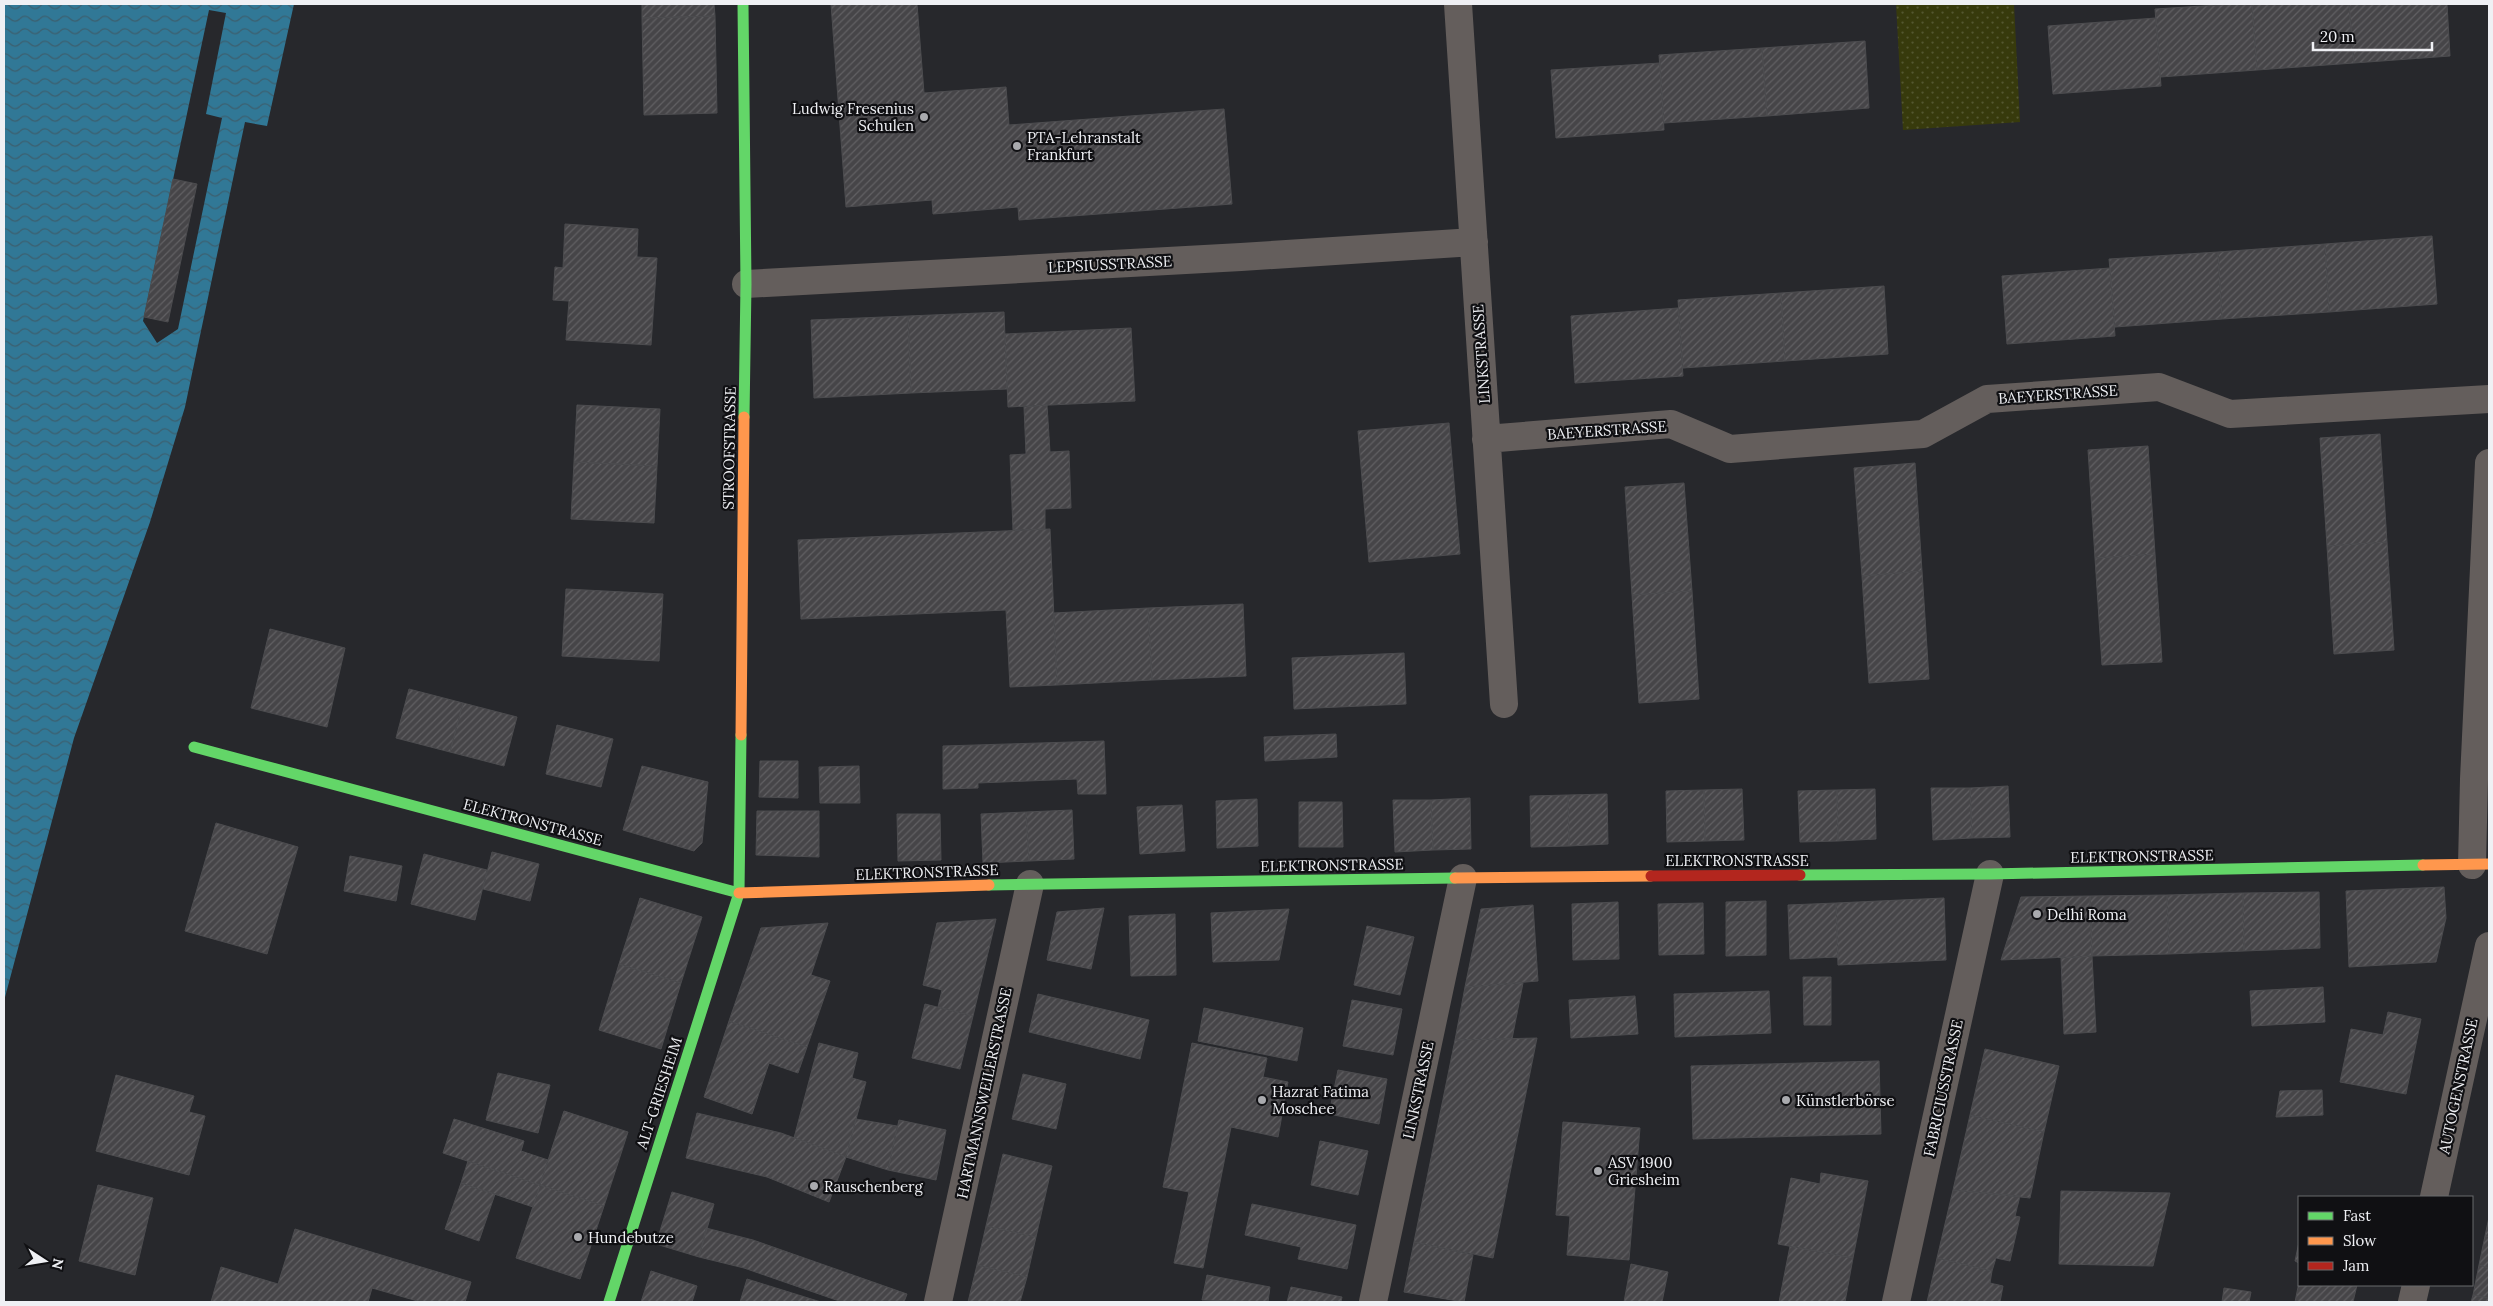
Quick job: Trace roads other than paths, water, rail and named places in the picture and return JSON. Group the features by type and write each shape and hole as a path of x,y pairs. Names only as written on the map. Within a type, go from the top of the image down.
{"street":[{"name":"STROOFSTRASSE","path":"739,893 746,284 743,4"},
{"name":"LINKSTRASSE","path":"1458,4 1504,704"},
{"name":"LEPSIUSSTRASSE","path":"746,284 1242,257 1474,242"},
{"name":"BAEYERSTRASSE","path":"1486,439 1671,424 1730,449 1923,434 1987,399 2159,387 2230,414 2489,399"},
{"path":"2481,864 2474,769 2489,463"},
{"name":"ELEKTRONSTRASSE","path":"194,747 739,893 1030,884 1990,874 2481,864"},
{"name":"FABRICIUSSTRASSE","path":"1896,1302 1990,874"},
{"name":"LINKSTRASSE","path":"1373,1302 1463,878"},
{"name":"HARTMANNSWEILERSTRASSE","path":"938,1302 1030,884"},
{"name":"ALT-GRIESHEIM","path":"609,1302 739,893"},
{"name":"AUTOGENSTRASSE","path":"2434,1196 2489,946"},
{"path":"2412,1302 2416,1286"}],"water":[{"path":"4,4 294,4 267,126 245,122 185,407 150,522 74,738 4,1001","holes":["209,10 226,13 206,114 222,118 178,329 157,343 143,321"]}],"place":[{"name":"Ludwig Fresenius Schulen","path":"924,117"},
{"name":"PTA-Lehranstalt Frankfurt","path":"1017,146"},
{"name":"Delhi Roma","path":"2037,914"},
{"name":"Hazrat Fatima Moschee","path":"1262,1100"},
{"name":"Künstlerbörse","path":"1786,1100"},
{"name":"ASV 1900 Griesheim","path":"1598,1171"},
{"name":"Rauschenberg","path":"814,1186"},
{"name":"Hundebutze","path":"578,1237"}]}
